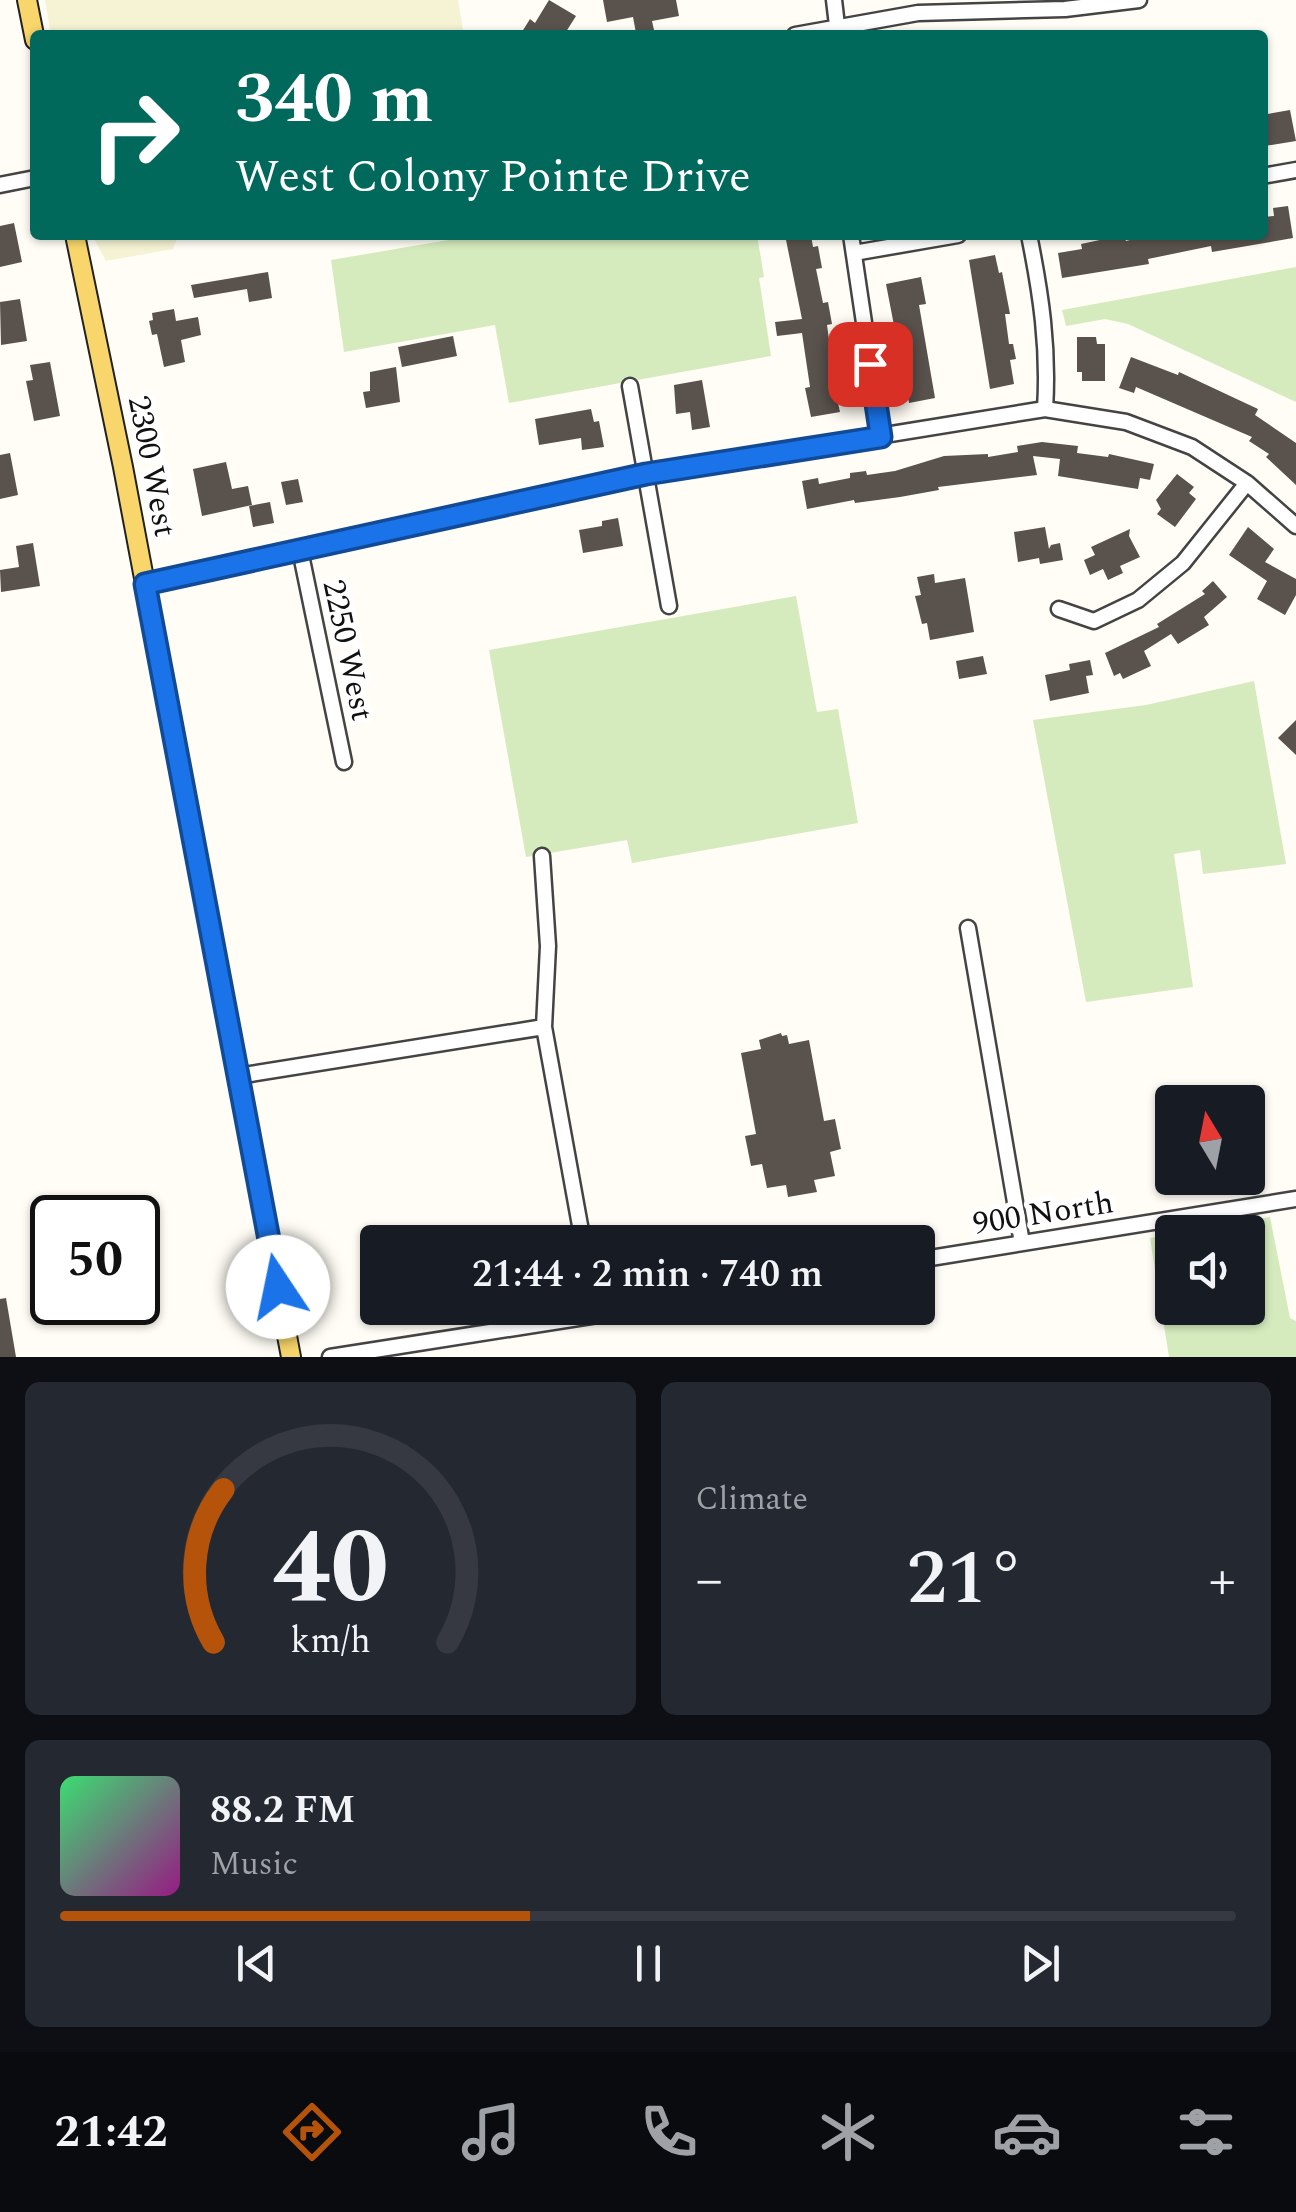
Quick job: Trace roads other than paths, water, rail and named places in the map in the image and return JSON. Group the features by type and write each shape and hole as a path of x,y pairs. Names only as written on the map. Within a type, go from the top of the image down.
{"main road":[{"path":"27,0 33,30"},
{"name":"2300 West","path":"75,240 145,584 291,1357"}],"street":[{"path":"834,0 838,30"},
{"path":"842,30 918,13 1066,9 1138,0"},
{"path":"1268,175 1296,170"},
{"path":"0,185 30,179"},
{"path":"852,240 881,437"},
{"path":"854,253 929,240"},
{"path":"1030,240 1045,314 1045,409"},
{"path":"630,386 669,606"},
{"path":"145,584 646,474 1045,409 1126,422 1192,447 1247,483 1296,526"},
{"path":"1059,609 1094,621 1138,600 1183,563 1247,483"},
{"name":"2250 West","path":"300,550 344,762"},
{"path":"542,856 548,946 544,1027 579,1225"},
{"path":"968,928 1022,1243"},
{"path":"238,1076 544,1027"},
{"name":"900 North","path":"935,1257 1296,1198"},
{"path":"330,1357 510,1325"}]}
